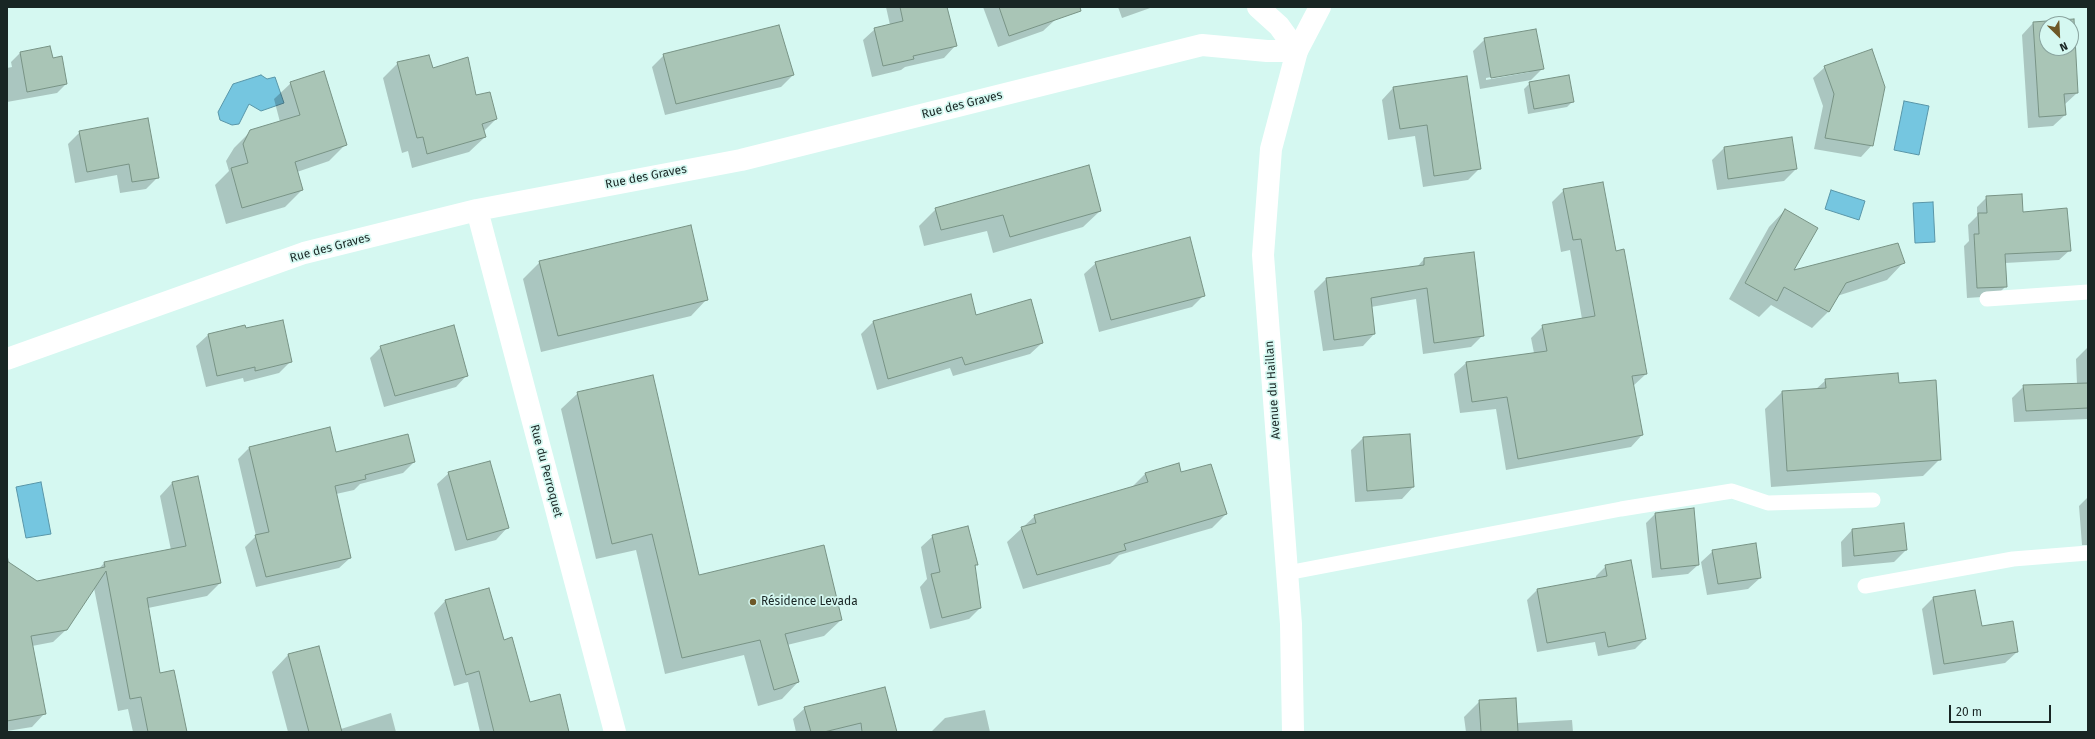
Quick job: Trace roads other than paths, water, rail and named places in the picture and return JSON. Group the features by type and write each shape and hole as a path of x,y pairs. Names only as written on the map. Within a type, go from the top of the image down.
{"street":[{"path":"1258,7 1279,26 1296,51"},
{"name":"Avenue du Haillan","path":"1293,732 1291,624 1263,255 1271,149 1296,51 1320,7"},
{"name":"Rue des Graves","path":"7,359 304,253 477,210 741,160 1202,45 1267,51 1296,51"},
{"name":"Rue du Perroquet","path":"477,210 615,732"}],"lane":[{"path":"1987,299 2088,292"},
{"path":"1287,573 1622,509 1732,491 1768,503 1873,500"},
{"path":"1865,586 2013,559 2088,552"}],"water":[{"path":"261,75 267,79 275,77 284,103 261,111 249,104 239,124 232,125 220,120 218,112 233,84"},
{"path":"1904,101 1929,106 1919,155 1894,150"},
{"path":"1831,190 1865,201 1859,220 1825,209"},
{"path":"1933,202 1935,242 1915,243 1913,203"},
{"path":"41,482 51,534 26,538 16,487"}],"place":[{"name":"Résidence Levada","path":"753,602"}]}
